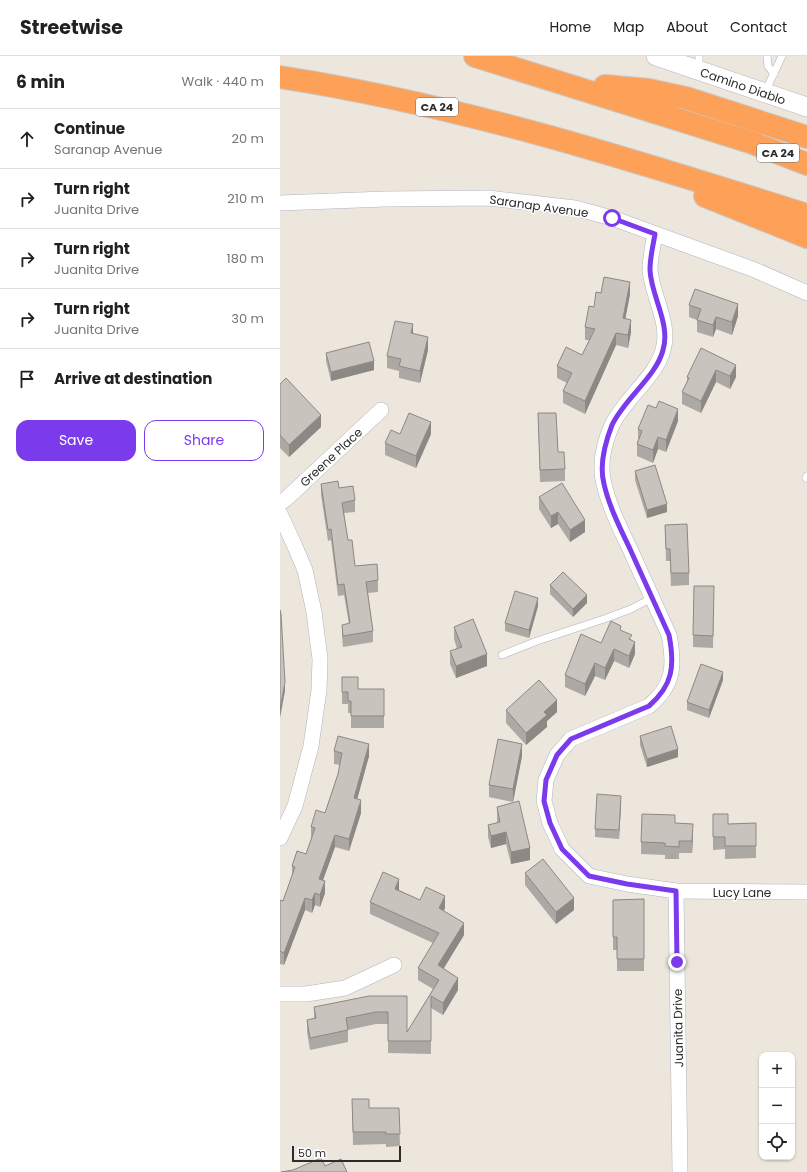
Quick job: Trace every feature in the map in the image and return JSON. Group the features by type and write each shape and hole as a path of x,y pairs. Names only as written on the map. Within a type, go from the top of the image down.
{"highway":[{"name":"CA 24","path":"475,56 750,142 807,164"},
{"name":"CA 24","path":"280,77 401,99 469,115 591,148 726,205 807,237"},
{"path":"560,82 649,90 686,98 807,137"},
{"path":"750,142 807,151"},
{"path":"591,148 807,215"}],"street":[{"name":"Camino Diablo","path":"661,57 699,63 764,94 807,107"},
{"name":"Saranap Avenue","path":"280,203 385,199 488,198 575,208 612,218 755,270 787,283 807,294"},
{"path":"655,234 650,271 665,337 664,349 659,362 618,413 607,440 602,466 604,483 622,532 669,635 672,652 671,674 667,686 659,697 649,706 571,739 557,755 546,780 544,801 550,823 562,849 589,876 627,884 676,891"},
{"name":"Greene Place","path":"280,503 381,410"},
{"path":"280,514 305,570 314,612 320,659 319,690 312,746 295,806 280,838"},
{"name":"Lucy Lane","path":"676,891 807,892"},
{"name":"Juanita Drive","path":"676,891 680,1172"},
{"path":"280,994 306,994 345,988 394,965"}],"lane":[{"path":"767,56 768,66 774,74"},
{"path":"764,94 782,56"},
{"path":"502,655 537,641 604,620 652,598"}],"building":[{"path":"604,277 630,282 623,318 631,320 628,335 616,333 585,401 563,391 572,373 557,366 566,347 582,355 595,329 585,327 589,306 594,307 596,292 601,293"},
{"path":"695,289 738,304 732,322 716,317 713,325 697,320 701,309 689,305"},
{"path":"395,321 413,324 411,333 428,337 420,371 399,366 401,359 387,356"},
{"path":"369,342 374,361 331,372 326,353"},
{"path":"701,348 736,365 730,376 716,370 701,401 682,392 689,378 687,377"},
{"path":"286,378 321,415 289,445 280,435 280,384"},
{"path":"659,401 678,409 666,440 658,437 653,450 637,444 642,431 638,429 648,405 656,408"},
{"path":"409,413 431,422 416,456 385,443 391,430 400,434"},
{"path":"538,413 556,413 558,452 564,452 565,469 540,470"},
{"path":"655,465 667,504 647,510 635,471"},
{"path":"338,481 339,488 353,486 355,500 342,503 348,540 352,540 355,566 377,564 378,580 366,582 373,631 343,636 342,625 350,623 344,584 338,585 331,529 328,530 321,484"},
{"path":"562,483 585,520 570,530 558,512 551,516 539,497"},
{"path":"687,524 689,573 671,573 670,549 666,549 665,525"},
{"path":"563,572 587,595 573,609 550,585"},
{"path":"694,586 714,586 713,636 693,635"},
{"path":"515,591 538,598 529,630 505,623"},
{"path":"280,610 285,682 280,709"},
{"path":"473,619 487,654 456,666 450,651 462,647 454,627"},
{"path":"611,621 621,626 620,630 632,635 629,639 635,642 629,656 614,649 605,668 595,663 585,684 565,675 581,634 601,643"},
{"path":"701,664 723,672 709,710 687,702"},
{"path":"342,677 358,677 358,689 384,689 384,716 351,716 351,701 348,701 348,692 342,692"},
{"path":"539,680 557,700 544,712 547,715 526,733 506,710"},
{"path":"671,726 678,749 647,759 640,736"},
{"path":"338,736 369,744 354,798 361,800 349,839 335,835 319,879 325,881 320,895 315,893 312,900 305,898 284,953 280,951 280,900 283,901 295,867 292,866 297,851 306,854 315,828 311,827 316,810 325,813 338,774 342,753 334,751"},
{"path":"498,739 522,744 513,789 489,785"},
{"path":"597,794 621,796 619,830 595,829"},
{"path":"519,801 530,848 511,852 506,832 491,836 488,825 500,822 497,807"},
{"path":"642,814 675,815 675,823 693,824 692,841 679,841 679,847 665,846 665,843 641,842"},
{"path":"713,814 728,814 728,824 756,823 756,846 725,846 725,837 713,837"},
{"path":"543,859 574,898 556,912 525,873"},
{"path":"383,872 399,879 395,889 420,900 426,887 445,896 439,908 464,923 438,965 458,978 443,1003 431,996 431,1041 388,1041 388,1012 376,1012 346,1018 348,1030 310,1038 307,1020 316,1018 314,1007 369,996 407,996 407,1032 439,980 418,968 439,933 370,902"},
{"path":"644,899 644,959 617,959 617,937 613,937 613,900"},
{"path":"352,1099 369,1099 369,1108 399,1108 400,1134 386,1134 386,1132 353,1132"},
{"path":"321,1158 325,1166 341,1159 347,1172 281,1172 293,1170"}],"route":[{"path":"612,218 655,234 650,271 665,337 664,349 659,362 618,413 612,426 607,440 602,466 604,483 622,532 669,635 672,652 671,674 667,686 659,697 649,706 571,739 557,755 546,780 544,801 550,823 562,849 589,876 627,884 676,891 677,962"}]}
